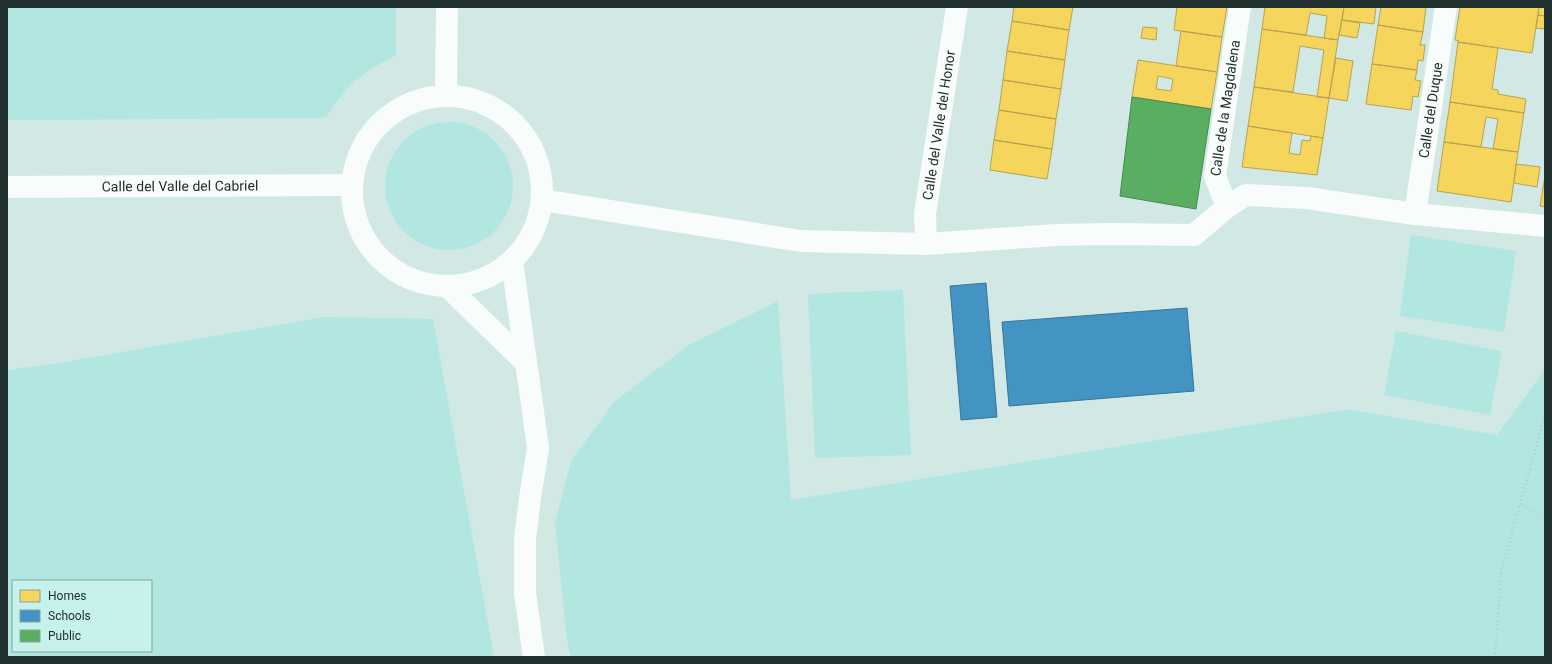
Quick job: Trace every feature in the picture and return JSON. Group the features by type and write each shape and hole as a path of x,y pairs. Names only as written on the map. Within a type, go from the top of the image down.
{"street":[{"path":"446,94 447,7"},
{"name":"Calle del Valle del Honor","path":"926,244 925,214 956,7"},
{"name":"Calle de la Magdalena","path":"1227,207 1215,176 1240,7"},
{"name":"Calle del Duque","path":"1415,214 1446,7"},
{"path":"446,94 480,101 510,118 531,145 542,178 542,200 538,220 530,239 512,261 483,280 448,287 411,280 380,259 359,228 352,185 358,154 378,123 409,102 446,94"},
{"name":"Calle del Valle del Cabriel","path":"7,187 352,185"},
{"path":"542,200 801,241 926,244 1056,235 1194,235 1227,207 1246,195 1307,198 1415,214 1545,226"},
{"path":"512,261 538,448 525,539 525,593 534,657"},
{"path":"448,287 525,362"}],"path":[{"path":"1494,657 1501,572 1545,415"},
{"path":"1520,504 1545,518"}],"shaded area":[{"path":"7,7 396,7 396,55 364,74 348,88 326,118 7,120"},
{"path":"455,122 468,124 485,132 495,140 503,150 511,167 513,186 511,205 503,222 495,232 485,240 468,248 443,250 430,248 413,240 403,232 395,222 387,205 385,180 387,167 395,150 403,140 413,132 430,124"},
{"path":"1411,235 1516,251 1504,332 1400,316"},
{"path":"903,290 911,455 815,458 808,294"},
{"path":"778,301 791,500 1348,409 1497,435 1545,369 1545,657 571,657 567,640 555,523 571,461 615,401 689,345"},
{"path":"324,317 433,319 494,657 7,657 7,370 64,362"},
{"path":"1396,331 1502,351 1490,415 1384,395"}],"building: Homes":[{"path":"1014,7 1073,7 1069,30 1012,21"},
{"path":"1177,7 1227,7 1222,37 1174,30"},
{"path":"1265,7 1344,7 1338,40 1324,38 1327,16 1310,13 1306,35 1262,29"},
{"path":"1344,7 1376,7 1374,24 1342,20"},
{"path":"1381,7 1426,7 1423,32 1378,25"},
{"path":"1460,7 1539,7 1532,53 1458,42 1459,41 1455,40"},
{"path":"1539,7 1545,7 1545,16 1538,15"},
{"path":"1538,15 1545,16 1545,29 1536,28"},
{"path":"1342,20 1360,23 1357,38 1339,35"},
{"path":"1012,21 1069,30 1065,60 1007,51"},
{"path":"1378,25 1423,32 1420,45 1425,45 1423,61 1418,60 1417,70 1372,64"},
{"path":"1143,27 1157,28 1156,40 1141,38"},
{"path":"1262,29 1338,40 1329,98 1317,97 1324,50 1300,46 1293,92 1254,87"},
{"path":"1181,31 1222,37 1217,72 1176,66"},
{"path":"1458,42 1498,48 1492,89 1498,90 1498,94 1526,99 1524,113 1450,102"},
{"path":"1007,51 1065,60 1061,89 1003,80"},
{"path":"1336,58 1353,61 1347,101 1329,98"},
{"path":"1138,60 1217,72 1211,109 1132,97","holes":["1158,76 1173,79 1171,91 1156,89"]},
{"path":"1372,64 1417,70 1415,80 1421,81 1418,97 1413,96 1411,110 1366,104"},
{"path":"1003,80 1061,89 1056,119 999,110"},
{"path":"1254,87 1329,98 1323,138 1248,126"},
{"path":"1450,102 1524,113 1518,152 1493,149 1498,119 1486,117 1481,147 1444,142"},
{"path":"999,110 1056,119 1052,149 994,140"},
{"path":"1248,126 1292,133 1289,153 1300,155 1302,140 1310,141 1311,136 1323,138 1317,175 1242,167"},
{"path":"994,140 1052,149 1047,179 990,170"},
{"path":"1444,142 1518,152 1511,202 1437,191"},
{"path":"1516,164 1540,167 1537,187 1514,183"},
{"path":"1545,176 1545,207 1540,206"}],"building: Schools":[{"path":"986,283 997,417 961,420 950,286"},
{"path":"1187,308 1194,391 1009,406 1002,322"}],"building: Public":[{"path":"1132,97 1211,109 1196,209 1120,196"}]}
